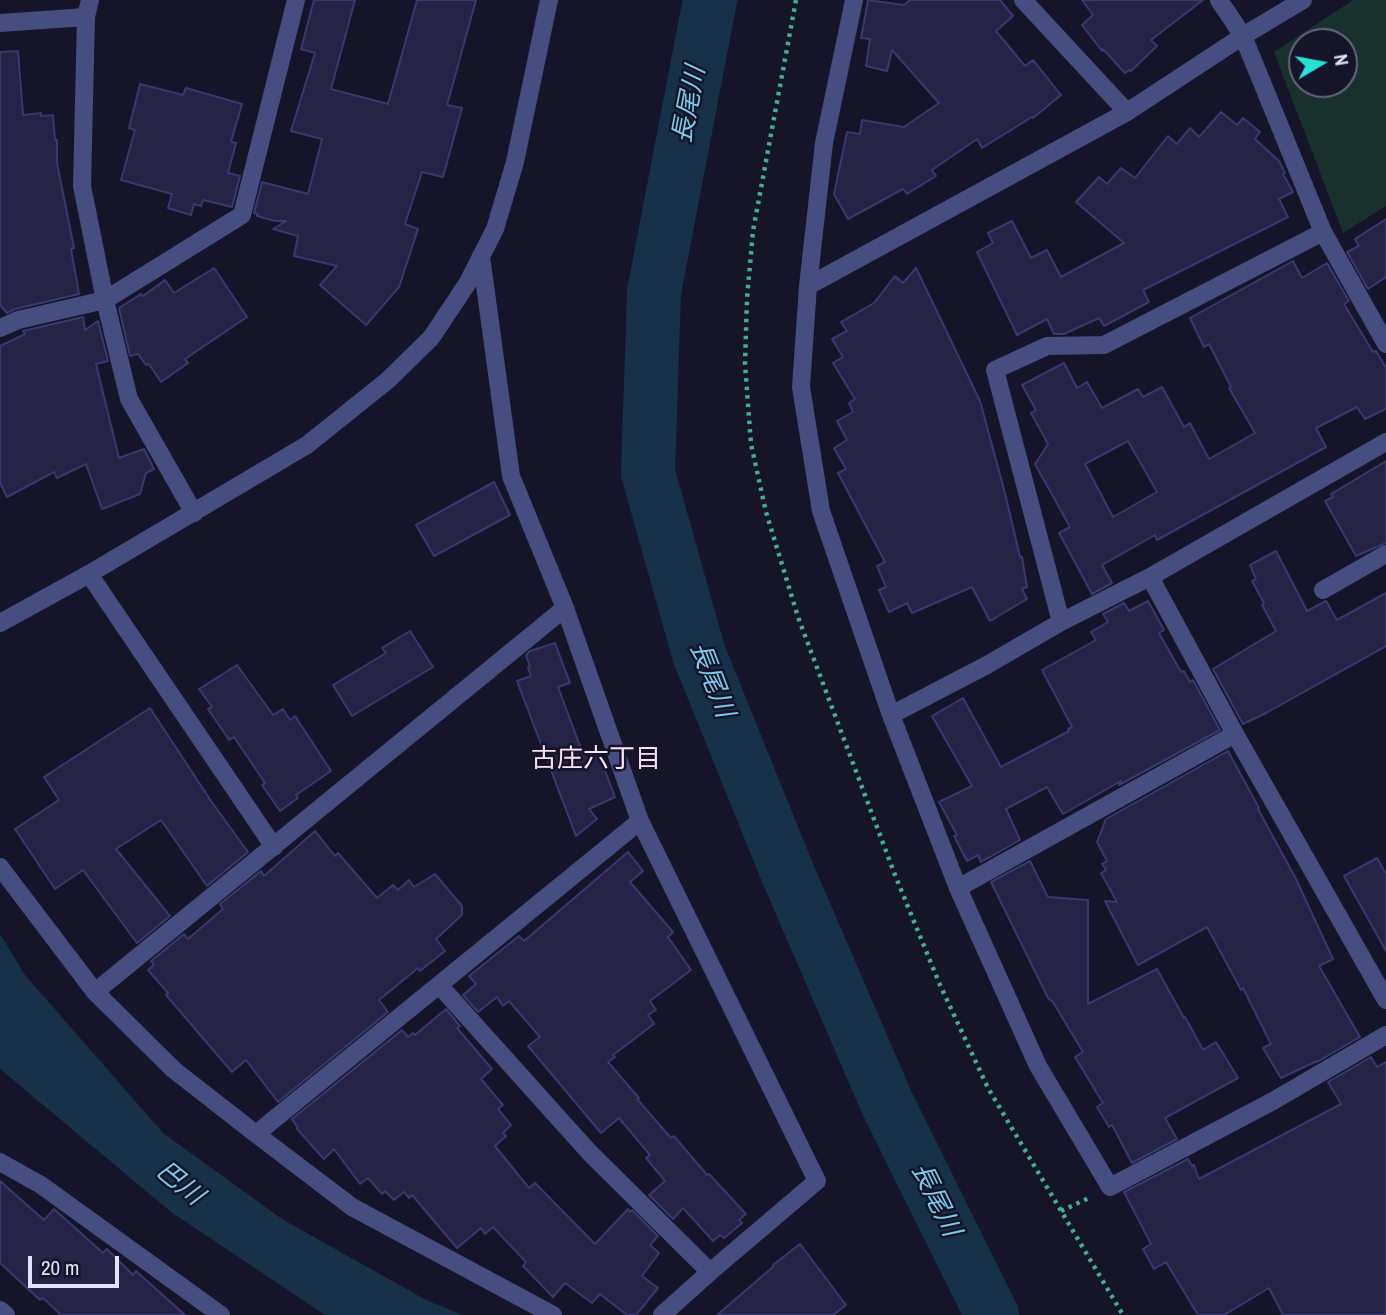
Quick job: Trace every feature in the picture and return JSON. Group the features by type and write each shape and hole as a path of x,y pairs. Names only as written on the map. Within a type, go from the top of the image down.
{"street":[{"path":"0,328 19,320 105,300 242,215 296,0"},
{"path":"0,623 89,574 307,445 388,380 431,338 467,284 495,229 515,162 549,0"},
{"path":"854,0 824,143 808,286 801,387 821,511 891,715 958,888 1038,1066 1110,1187 1273,1101 1386,1035"},
{"path":"1023,0 1127,113"},
{"path":"1219,0 1243,36 1323,232 1386,344"},
{"path":"808,286 1127,113 1243,36 1303,0"},
{"path":"0,23 88,9 82,186 105,300 129,399 194,513"},
{"path":"1061,622 995,370 1047,346 1104,345 1323,232"},
{"path":"481,256 511,476 565,608 640,821 817,1181 662,1315"},
{"path":"891,715 987,665 1061,622 1150,577 1386,442"},
{"path":"1323,590 1386,554"},
{"path":"89,574 274,847"},
{"path":"1150,577 1235,734 1386,1000"},
{"path":"95,992 565,608"},
{"path":"958,888 1235,734"},
{"path":"256,1134 640,821"},
{"path":"0,867 95,992 174,1070 352,1207 553,1315"},
{"path":"439,985 589,1152 710,1272"},
{"path":"0,1163 41,1185 221,1315"},
{"path":"0,1310 6,1315"}],"path":[{"path":"1061,1211 1110,1187"}],"green space":[{"path":"1353,0 1386,0 1386,206 1343,233 1292,98 1358,98 1358,28 1310,28"},
{"path":"1288,43 1288,89 1274,52"}],"water":[{"name":"巴川","path":"0,934 25,975 163,1133 282,1219 426,1300 463,1315 325,1315 171,1212 0,1069"}],"building":[{"path":"314,0 355,0 331,89 388,104 417,0 476,0 447,105 462,108 443,177 422,172 405,224 418,229 399,287 366,325 320,285 337,266 294,256 298,236 273,229 286,221 275,221 254,213 262,182 308,194 322,139 291,131 315,53 301,49"},
{"path":"868,0 904,5 910,0 1000,0 1013,16 996,31 1025,66 1033,60 1061,95 1033,118 982,148 977,139 932,170 936,176 907,194 903,189 848,219 834,194 847,132 860,134 862,120 904,127 939,103 892,50 887,71 866,66 870,39 861,38"},
{"path":"1082,0 1203,0 1151,40 1157,46 1131,71 1125,73 1103,49 1102,51 1082,25 1093,15"},
{"path":"18,51 23,115 53,115 57,163 74,248 71,249 79,294 7,313 0,305 0,52"},
{"path":"140,84 183,95 186,88 242,104 231,142 236,143 228,173 240,176 232,207 203,200 201,206 194,204 191,215 168,208 172,194 121,180 135,130 129,128"},
{"path":"1221,112 1237,125 1243,118 1260,132 1255,139 1279,161 1293,192 1279,199 1288,217 1143,290 1149,302 1104,326 1099,318 1064,334 1054,334 1047,319 1017,335 977,252 993,243 988,233 1012,221 1031,258 1047,250 1061,277 1124,243 1076,202 1099,177 1107,184 1121,168 1135,178 1168,136 1177,144 1190,128 1199,137"},
{"path":"1386,219 1386,277 1368,289 1347,252 1359,246 1355,239"},
{"path":"1293,261 1302,278 1327,263 1349,301 1344,304 1386,368 1386,409 1365,419 1357,407 1316,428 1326,447 1157,540 1155,535 1102,565 1112,583 1092,594 1059,533 1070,527 1035,464 1048,444 1031,413 1036,410 1022,385 1064,363 1077,388 1087,382 1102,408 1138,389 1143,397 1162,387 1184,427 1190,423 1209,459 1255,433 1229,388 1231,387 1209,344 1204,347 1190,318","holes":["1128,441 1157,492 1113,517 1085,464"]},
{"path":"214,268 247,317 185,359 188,363 161,382 149,364 146,365 138,354 130,356 119,308 141,294 143,296 165,280 174,293"},
{"path":"916,268 980,401 1022,557 1027,587 1022,589 1027,599 990,621 972,587 912,613 907,603 889,612 879,590 886,587 877,566 885,562 838,473 846,469 834,448 847,440 837,421 853,412 849,403 855,399 833,363 843,357 832,339 847,331 841,322 874,303 895,276 903,283"},
{"path":"83,317 85,330 98,321 108,361 96,364 119,458 144,449 154,469 146,473 140,494 102,509 86,464 57,478 54,472 7,497 0,483 0,346 25,334 23,331"},
{"path":"1386,461 1386,543 1356,556 1325,501 1333,497 1331,494"},
{"path":"494,482 510,515 434,556 416,525"},
{"path":"1276,551 1307,611 1326,601 1337,620 1386,593 1386,646 1243,724 1213,669 1276,631 1252,581 1256,579 1250,565"},
{"path":"1148,601 1164,630 1159,633 1181,672 1184,671 1190,682 1193,680 1220,730 1063,814 1047,787 1006,809 1020,840 981,862 978,855 967,861 954,836 957,835 939,802 972,786 932,716 963,698 1001,767 1069,731 1072,727 1042,670 1096,640 1091,632 1108,622 1103,614 1124,603 1129,611"},
{"path":"410,631 433,667 352,716 333,685 386,653 382,648"},
{"path":"555,643 570,683 558,687 583,754 597,750 615,797 589,809 597,819 576,836 517,681 531,676 526,655 530,651"},
{"path":"237,665 273,715 283,709 290,720 295,716 331,771 296,795 298,798 280,811 234,737 229,740 208,709 212,707 199,689"},
{"path":"150,708 248,852 207,886 161,820 116,849 170,916 137,943 83,870 55,889 15,829 59,800 44,777"},
{"path":"1228,751 1296,879 1333,959 1319,966 1360,1037 1317,1062 1281,1078 1263,1048 1271,1044 1243,988 1241,990 1207,927 1138,965 1105,901 1117,902 1101,873 1106,870 1102,864 1107,861 1097,842 1106,819"},
{"path":"315,831 335,856 338,853 377,898 393,885 398,890 409,880 414,887 435,874 462,906 462,915 436,939 445,951 420,971 418,968 379,1000 388,1012 278,1102 246,1060 232,1072 148,970 154,965 151,961 184,934 188,939 223,909 220,904 261,871 264,876"},
{"path":"628,852 643,871 630,882 673,932 668,937 691,970 650,1001 656,1010 648,1015 654,1024 613,1055 615,1057 608,1062 671,1138 674,1136 707,1175 709,1174 746,1214 739,1220 742,1223 724,1238 720,1235 713,1241 683,1208 673,1219 649,1195 665,1181 646,1158 650,1155 619,1118 601,1133 528,1046 540,1037 509,1001 503,1006 497,997 478,1012 463,995 476,984 469,976 519,936 524,941"},
{"path":"1377,858 1386,874 1386,951 1344,876"},
{"path":"1030,861 1048,897 1088,900 1088,1004 1157,969 1203,1050 1216,1042 1238,1078 1165,1118 1177,1139 1132,1163 1112,1125 1109,1127 1097,1107 1103,1103 1075,1057 1083,1052 1048,998 991,882"},
{"path":"446,1009 460,1026 457,1028 492,1069 481,1079 503,1105 498,1109 511,1125 503,1133 506,1136 495,1146 529,1188 535,1183 595,1244 628,1209 658,1236 650,1245 659,1253 642,1276 658,1288 636,1315 627,1315 600,1294 592,1303 565,1283 553,1297 523,1266 526,1262 493,1227 485,1234 481,1228 457,1248 412,1195 409,1198 404,1192 394,1200 385,1191 382,1194 368,1178 360,1184 334,1149 324,1159 297,1129 292,1119 402,1030 408,1037 413,1033 415,1035"},
{"path":"1371,1057 1377,1067 1386,1062 1386,1315 1283,1315 1269,1288 1224,1315 1198,1315 1166,1262 1154,1269 1143,1249 1151,1244 1124,1192 1188,1159 1192,1166 1194,1165 1199,1179 1341,1104 1328,1082"},
{"path":"0,1181 44,1220 54,1209 103,1253 107,1249 133,1275 136,1271 185,1315 61,1315 43,1298 40,1300 0,1263"},
{"path":"800,1244 846,1305 833,1315 717,1315 773,1265"}],"waterway":[{"name":"長尾川","path":"710,0 654,292 648,473 699,654 788,874 887,1103 992,1315"}],"district":[{"name":"古庄六丁目","path":"596,760"}]}
